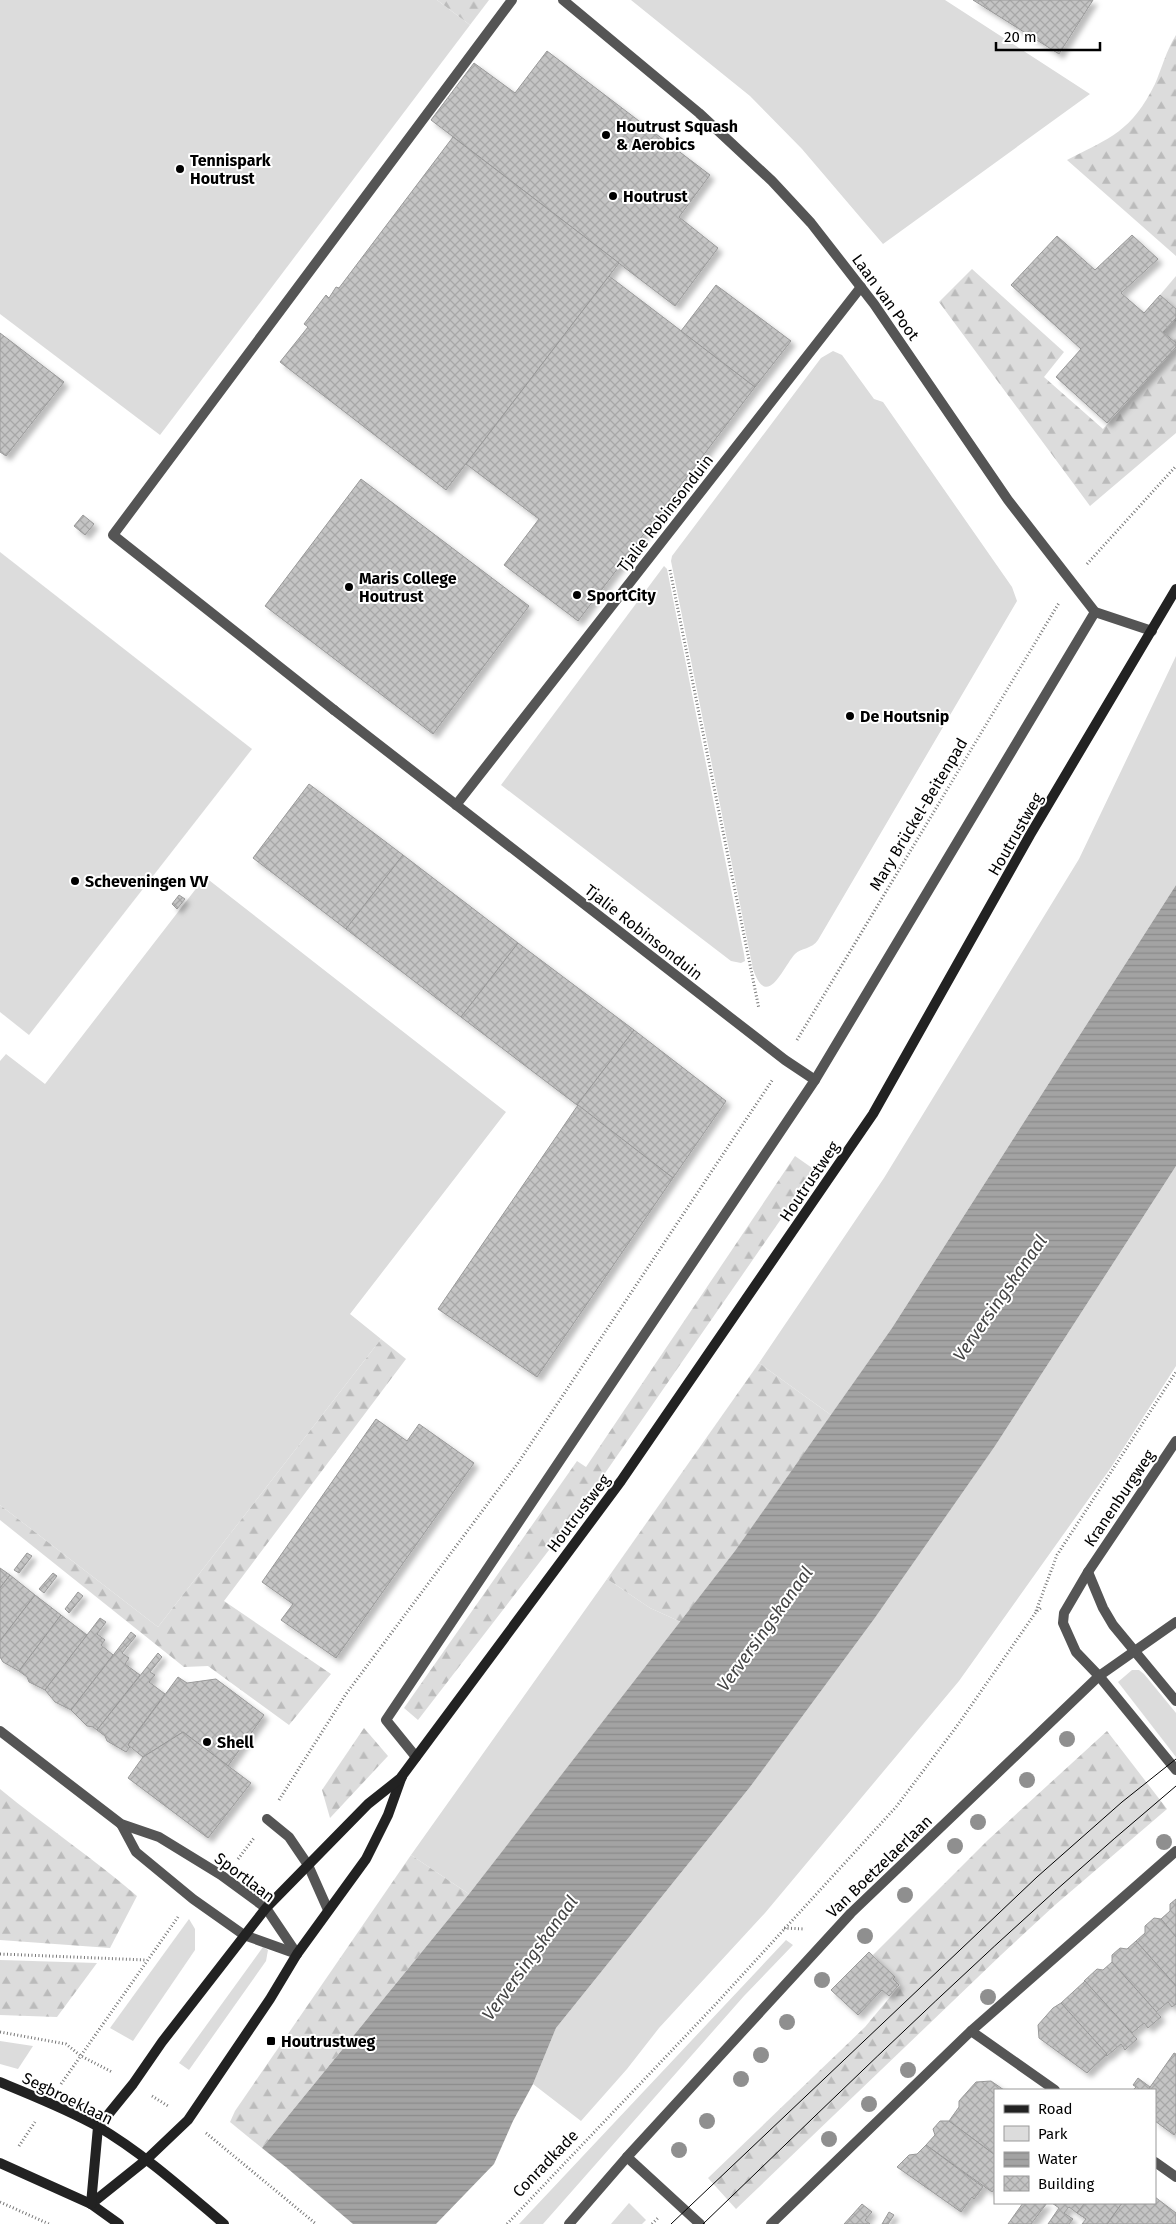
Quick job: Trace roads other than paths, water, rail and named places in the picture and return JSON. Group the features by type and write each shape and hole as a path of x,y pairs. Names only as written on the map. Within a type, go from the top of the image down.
{"main road":[{"name":"Houtrustweg","path":"98,2126 133,2084 162,2042 266,1908 368,1804 402,1776 621,1481 873,1114 1030,835 1176,589"},
{"name":"Houtrustweg","path":"91,2204 146,2160 188,2120 270,1998 296,1954 366,1859 388,1815 402,1776"},
{"name":"Segbroeklaan","path":"0,2082 98,2126 146,2160 224,2224"},
{"path":"91,2204 98,2126"},
{"path":"0,2163 91,2204 119,2224"}],"street":[{"name":"Tjalie Robinsonduin","path":"512,0 113,535 456,805 785,1060 815,1080"},
{"name":"Laan van Poot","path":"563,0 699,113 772,181 811,223 861,286 1008,500 1095,612"},
{"name":"Tjalie Robinsonduin","path":"456,805 861,286"},
{"path":"416,1757 386,1720 815,1080 1095,612 1152,631"},
{"name":"Kranenburgweg","path":"1176,1441 1088,1572 1064,1613 1063,1623 1076,1652 1099,1676 1176,1770"},
{"name":"Kranenburgweg","path":"1088,1572 1103,1608 1113,1625 1176,1701"},
{"name":"Van Boetzelaerlaan","path":"627,2157 851,1914 1099,1676 1176,1622"},
{"name":"Sportlaan","path":"0,1731 121,1824 159,1837 221,1875 266,1908 296,1954"},
{"path":"267,1819 289,1837 308,1865 328,1910"},
{"name":"Sportlaan","path":"121,1824 136,1852 193,1898 244,1935 296,1954"},
{"path":"771,2224 971,2030 1176,1851"},
{"path":"971,2030 1053,2089"},
{"path":"569,2224 627,2157 700,2224"},
{"path":"1156,2163 1176,2177"}],"water":[{"name":"Verversingskanaal","path":"1176,885 1176,1166 995,1446 874,1619 750,1787 556,2028 533,2084 513,2121 494,2164 436,2224 240,2224 287,2168 262,2148 469,1894 735,1551 892,1328"}],"tram line":[{"path":"671,2224 1037,1877 1122,1802 1176,1759"},
{"path":"703,2224 877,2056 995,1946 1176,1786"}],"place":[{"name":"Houtrust Squash & Aerobics","path":"606,135"},
{"name":"Tennispark Houtrust","path":"180,169"},
{"name":"Houtrust","path":"613,196"},
{"name":"Maris College Houtrust","path":"349,587"},
{"name":"SportCity","path":"577,595"},
{"name":"De Houtsnip","path":"850,716"},
{"name":"Scheveningen VV","path":"75,881"},
{"name":"Shell","path":"207,1742"},
{"name":"Houtrustweg","path":"271,2041"}]}
